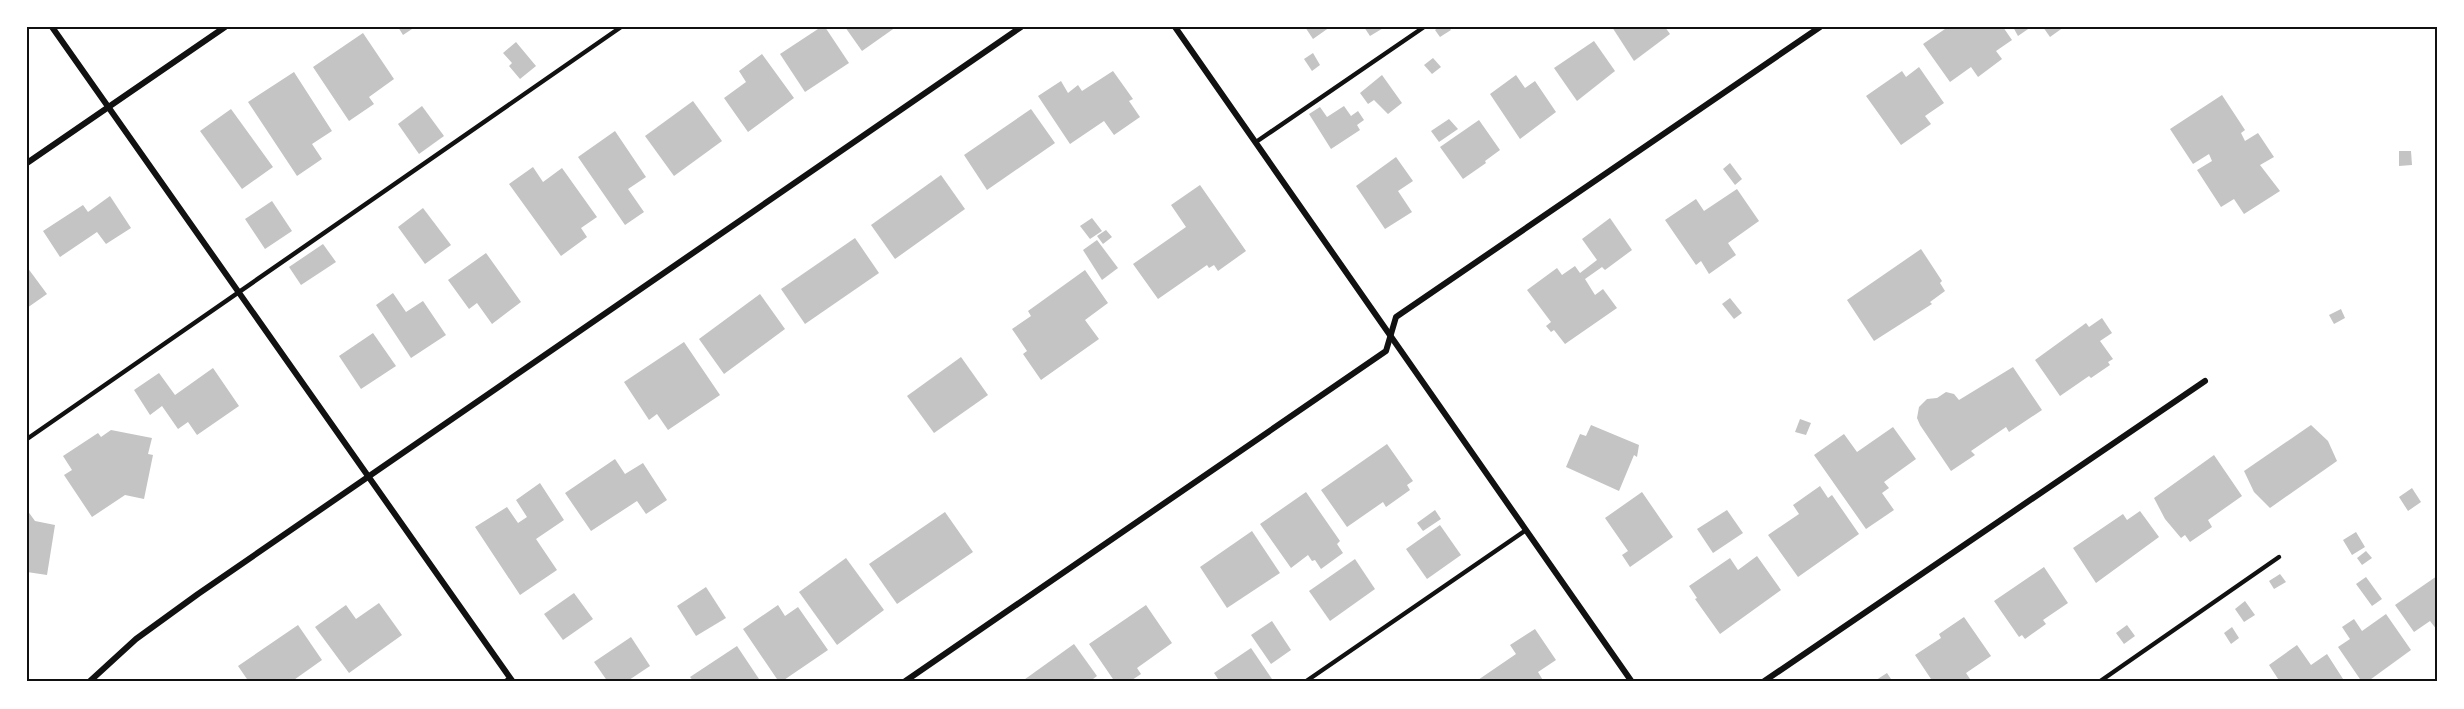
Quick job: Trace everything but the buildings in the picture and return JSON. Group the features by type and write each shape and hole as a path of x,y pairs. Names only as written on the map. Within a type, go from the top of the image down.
{"street":[{"path":"52,27 368,476 509,681"},
{"path":"27,163 225,27"},
{"path":"89,682 157,623 1021,27"},
{"path":"1175,27 1632,682"},
{"path":"904,682 1386,351 1396,317 1820,27"},
{"path":"1763,682 2205,381"}],"lane":[{"path":"27,439 621,27"},
{"path":"1256,142 1425,27"},
{"path":"1305,682 1526,530"},
{"path":"2099,682 2279,557"}]}
